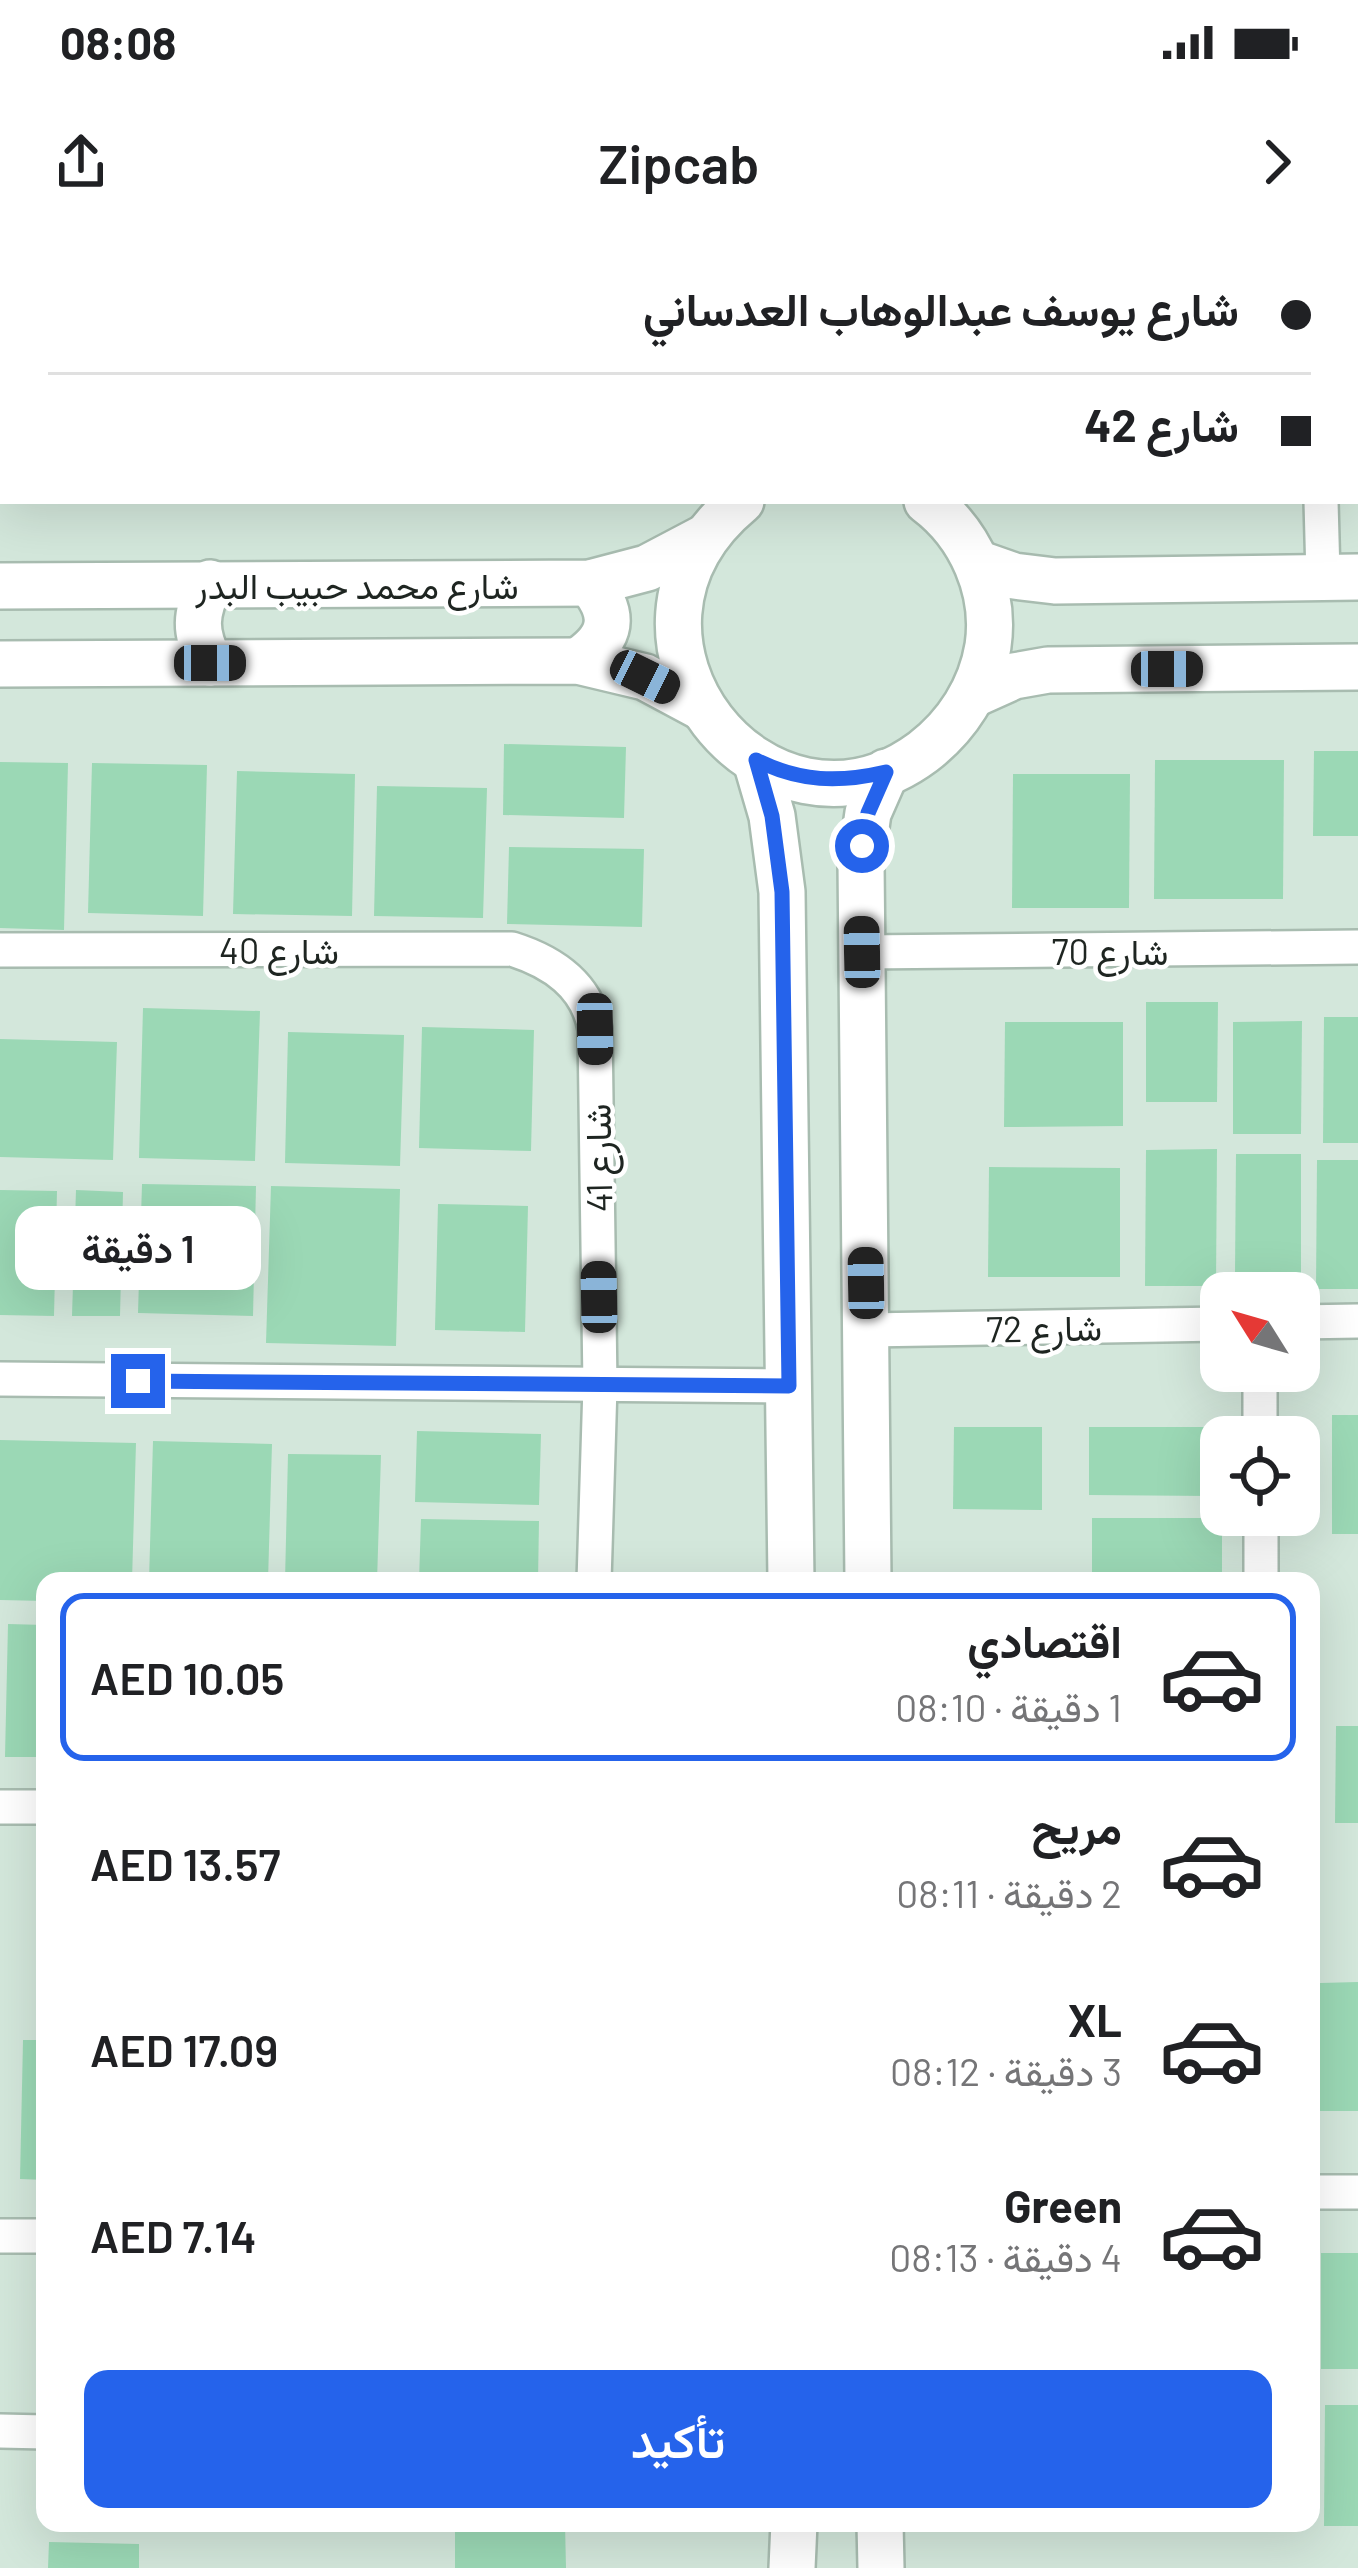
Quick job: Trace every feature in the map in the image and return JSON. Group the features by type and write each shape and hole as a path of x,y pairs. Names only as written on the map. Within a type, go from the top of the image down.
{"street":[{"path":"738,504 704,538 690,564 678,623 684,666 701,707 735,746 780,772 833,781 886,772 936,742 972,695 988,644 989,616 977,563 952,524 931,504"},
{"path":"977,563 1015,576 1055,581 1341,576 1322,504"},
{"name":"شارع محمد حبيب البدر","path":"0,586 590,583 647,568 704,538"},
{"path":"210,583 197,609 197,638 210,663"},
{"path":"578,661 598,647 608,625 605,602 590,583"},
{"path":"109,663 132,643 135,612 117,587"},
{"path":"0,664 578,661 645,677 701,707"},
{"path":"972,695 1014,676 1048,670 1358,668"},
{"path":"756,760 772,816 782,892 796,1571"},
{"path":"863,1572 867,1330 864,830 886,772"},
{"name":"شارع 70","path":"862,952 1358,947"},
{"name":"شارع 40","path":"0,950 496,948 524,952 554,967"},
{"name":"شارع 41","path":"554,967 583,994 595,1029 600,1387 594,1572"},
{"path":"1320,1322 1358,1321"},
{"name":"شارع 72","path":"867,1330 1200,1324"},
{"path":"0,1379 789,1386"},
{"path":"1261,1536 1261,1572"},
{"path":"0,1807 36,1807"},
{"path":"1320,2192 1358,2192"},
{"path":"0,2236 36,2236"},
{"path":"0,2431 36,2432"},
{"path":"792,2568 794,2532"},
{"path":"880,2532 881,2568"}],"building":[{"path":"504,744 626,747 624,818 503,815"},
{"path":"1314,751 1358,751 1358,836 1313,836"},
{"path":"1155,760 1284,760 1283,899 1154,899"},
{"path":"0,762 68,763 64,930 0,928"},
{"path":"92,763 207,765 203,916 88,913"},
{"path":"237,771 355,774 352,916 233,914"},
{"path":"1013,774 1130,774 1129,908 1012,908"},
{"path":"377,786 487,788 483,918 374,916"},
{"path":"509,847 644,849 642,927 507,924"},
{"path":"1146,1002 1218,1002 1217,1102 1146,1102"},
{"path":"143,1008 260,1011 255,1161 139,1158"},
{"path":"1324,1017 1358,1017 1358,1143 1323,1143"},
{"path":"1302,1021 1301,1134 1233,1134 1233,1022"},
{"path":"1005,1022 1123,1022 1123,1126 1004,1127"},
{"path":"422,1027 534,1030 531,1151 419,1148"},
{"path":"288,1032 404,1035 400,1166 285,1163"},
{"path":"0,1039 117,1042 113,1160 0,1157"},
{"path":"1217,1149 1216,1272 1200,1272 1200,1286 1145,1286 1146,1150"},
{"path":"1236,1154 1301,1154 1301,1272 1235,1272"},
{"path":"1317,1160 1358,1160 1358,1289 1320,1289 1320,1272 1316,1272"},
{"path":"989,1167 1120,1168 1120,1277 988,1277"},
{"path":"142,1184 256,1186 253,1316 138,1313"},
{"path":"271,1186 400,1189 396,1346 266,1343"},
{"path":"0,1190 57,1191 54,1316 0,1315"},
{"path":"76,1190 123,1192 120,1316 72,1316"},
{"path":"438,1204 528,1206 525,1332 435,1330"},
{"path":"1332,1415 1358,1415 1358,1534 1332,1534"},
{"path":"954,1427 1042,1427 1042,1510 953,1509"},
{"path":"1089,1427 1200,1427 1200,1496 1089,1495"},
{"path":"417,1431 541,1434 539,1505 415,1502"},
{"path":"0,1440 136,1443 132,1572 36,1572 36,1601 0,1600"},
{"path":"153,1441 272,1444 268,1572 149,1572"},
{"path":"288,1454 381,1455 377,1572 285,1572"},
{"path":"1092,1518 1200,1518 1200,1536 1222,1536 1222,1572 1092,1572"},
{"path":"421,1519 539,1521 538,1572 419,1572"},
{"path":"8,1624 36,1625 36,1757 5,1757"},
{"path":"1336,1726 1358,1726 1358,1823 1335,1823"},
{"path":"1358,1982 1358,2111 1320,2111 1320,1983"},
{"path":"23,2040 36,2040 36,2180 20,2179"},
{"path":"1321,2253 1358,2253 1358,2369 1321,2369"},
{"path":"1325,2405 1358,2405 1358,2526 1324,2526"},
{"path":"455,2532 565,2532 566,2568 455,2568"},
{"path":"49,2542 139,2544 139,2568 48,2568"}],"route":[{"path":"138,1381 789,1386 782,892 772,816 756,760 780,772 833,781 886,772 874,794 862,846"}]}
